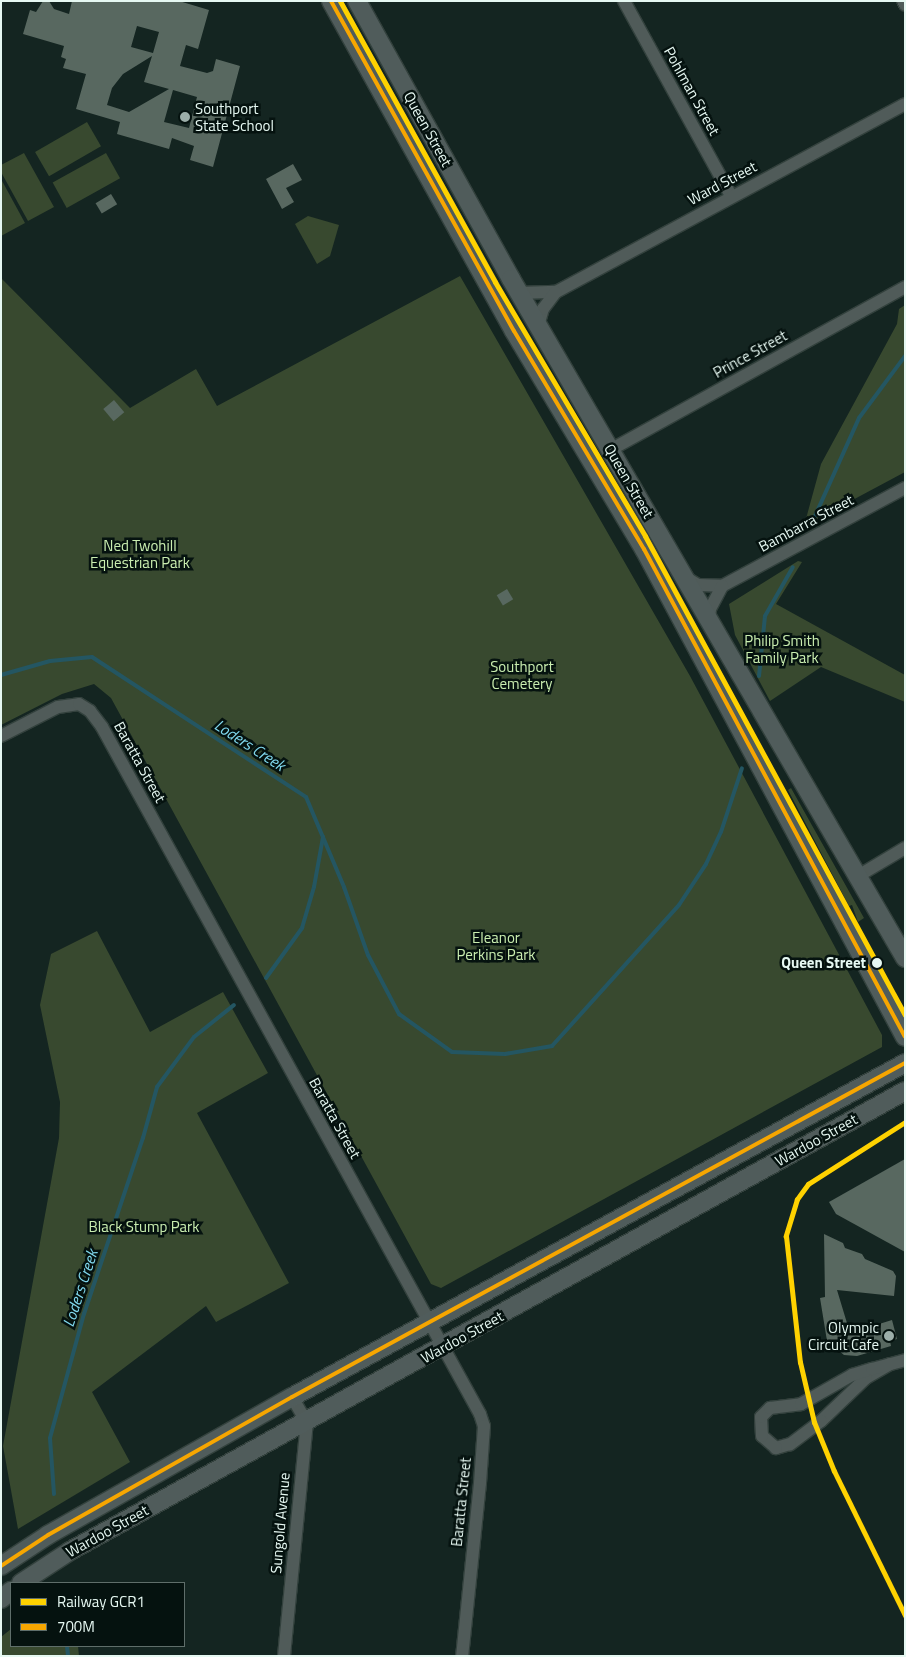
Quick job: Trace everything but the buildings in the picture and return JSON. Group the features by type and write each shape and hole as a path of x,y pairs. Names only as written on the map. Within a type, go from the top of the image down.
{"street":[{"name":"Queen Street","path":"331,1 510,323 648,558 905,1037"},
{"name":"Queen Street","path":"357,1 519,293 612,449 802,786 858,876 905,958"},
{"name":"Pohlman Street","path":"624,1 731,196"},
{"path":"903,1 905,5"},
{"name":"Ward Street","path":"538,326 543,309 556,292 731,196 905,104"},
{"name":"Prince Street","path":"612,449 905,287"},
{"name":"Ward Street","path":"519,293 556,292"},
{"name":"Bambarra Street","path":"722,586 905,488"},
{"path":"684,577 698,585 722,586 710,609 709,622"},
{"name":"Baratta Street","path":"1,736 58,707 79,704 90,711 102,727 443,1347 484,1426 462,1656"},
{"path":"858,876 905,848"},
{"name":"Wardoo Street","path":"1,1566 48,1535 292,1397 905,1063"},
{"name":"Wardoo Street","path":"23,1582 70,1551 307,1423 905,1091"},
{"path":"890,1364 866,1378 821,1421 790,1444 776,1448 764,1439 760,1423 770,1408 802,1404 852,1376 890,1364 905,1360"},
{"path":"292,1397 307,1423"},
{"name":"Sungold Avenue","path":"284,1656 307,1423"}],"green space":[{"path":"87,122 101,146 49,176 35,152"},
{"path":"24,153 54,207 28,221 1,172 1,165"},
{"path":"106,153 120,178 67,208 53,183"},
{"path":"1,179 25,223 1,236"},
{"path":"308,216 339,225 330,256 317,264 295,224"},
{"path":"460,276 690,676 882,1035 882,1047 441,1288 431,1284 111,698 94,684 62,694 1,725 1,278 130,408 196,369 217,406"},
{"path":"905,305 905,472 804,526 821,464 897,324 899,309"},
{"name":"Philip Smith Family Park","path":"798,561 802,562 776,604 905,675 905,702 821,667 770,701 735,635 729,604"},
{"path":"791,788 864,918 858,922 852,905 849,906 788,790"},
{"name":"Black Stump Park","path":"97,931 150,1032 223,992 268,1073 197,1113 289,1283 216,1322 206,1306 92,1392 130,1462 18,1529 3,1446 59,1138 60,1102 40,1005 51,954"},
{"path":"10,1630 10,1647 78,1647 79,1656 1,1656 1,1637"}],"waterway":[{"path":"815,516 859,418 905,356"},
{"path":"759,676 765,616 793,567"},
{"path":"1,675 50,661 92,657 306,797 344,887 368,955 399,1014 452,1052 505,1054 552,1046 679,905 706,864 721,832 742,768"},
{"name":"Loders Creek","path":"266,978 302,928 314,887 323,837"},
{"name":"Loders Creek","path":"54,1494 50,1438 84,1314 143,1138 157,1087 194,1037 234,1005"},
{"name":"Loders Creek","path":"67,1647 68,1656"}],"rail line":[{"name":"GCR1","path":"340,1 495,282 645,536 905,1015"},
{"name":"GCR1","path":"905,1122 808,1184 797,1199 786,1236 800,1362 814,1422 834,1471 905,1615"}],"transit line":[{"name":"700M","path":"331,1 514,331 644,549 905,1037"},
{"name":"700M","path":"1,1566 48,1535 292,1397 905,1063"}],"place":[{"name":"Southport State School","path":"185,117"},
{"name":"Queen Street","path":"877,963"},
{"name":"Olympic Circuit Cafe","path":"889,1336"}],"park label":[{"name":"Ned Twohill Equestrian Park","path":"140,554"},
{"name":"Southport Cemetery","path":"522,674"},
{"name":"Eleanor Perkins Park","path":"496,946"}]}
